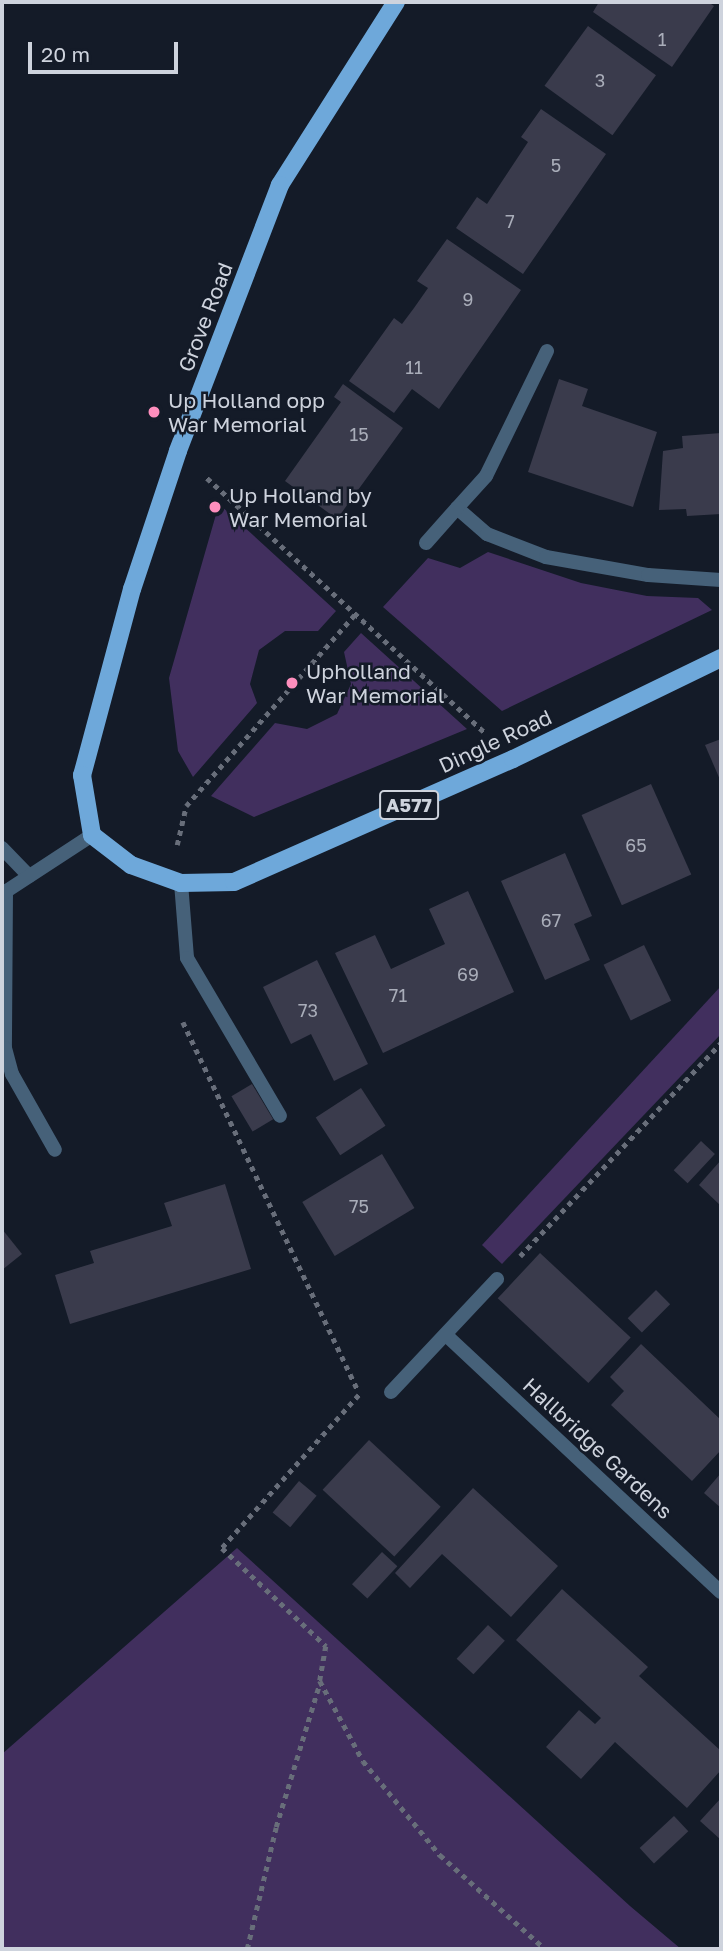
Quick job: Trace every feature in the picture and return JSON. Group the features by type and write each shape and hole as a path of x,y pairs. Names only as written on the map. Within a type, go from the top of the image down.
{"main road":[{"name":"Grove Road","path":"92,835 82,775 132,589 178,451 280,185 396,2"},
{"name":"Dingle Road","path":"92,835 131,865 181,883 234,882 513,759 721,658"}],"street":[{"path":"426,543 486,476 547,351"},
{"path":"457,508 487,534 546,557 648,575 721,580"},
{"path":"55,1150 12,1074 3,1025 4,892 92,835"},
{"path":"2,848 29,876"},
{"path":"181,883 187,958 279,1116"},
{"path":"391,1392 497,1279"},
{"name":"Hallbridge Gardens","path":"446,1335 721,1591"}],"path":[{"path":"178,451 513,759"},
{"path":"186,806 355,614"},
{"path":"180,1014 359,1395 222,1548 326,1646 320,1681 276,1827 247,1949"},
{"path":"497,1279 721,1043"},
{"path":"320,1681 363,1761 440,1855 545,1949"}],"shaded area":[{"path":"219,504 336,611 318,631 285,631 259,650 250,684 257,703 193,777 178,751 169,678"},
{"path":"488,552 581,583 647,596 698,598 712,610 502,711 383,607 428,558 460,568"},
{"path":"361,633 467,729 254,817 211,796 275,723 307,729 337,714 351,684 344,652"},
{"path":"721,986 721,1034 502,1264 482,1245"},
{"path":"237,1548 630,1906 681,1949 2,1949 2,1754"}],"building":[{"path":"599,2 708,2 714,6 672,67 593,12"},
{"path":"588,26 656,75 612,135 545,86"},
{"path":"541,109 606,154 523,274 456,228 477,197 487,204 528,142 521,137"},
{"path":"447,239 521,290 439,409 412,389 394,413 349,381 394,318 402,324 428,288 417,281"},
{"path":"559,379 588,389 582,406 657,432 633,507 528,472"},
{"path":"343,384 403,428 337,519 285,481 341,402 334,397"},
{"path":"721,433 721,514 687,516 686,509 659,510 663,451 683,448 682,436"},
{"path":"721,739 721,782 705,745"},
{"path":"651,784 691,874 622,905 582,815"},
{"path":"565,853 592,916 574,924 590,960 545,980 501,881"},
{"path":"468,891 514,992 383,1053 335,953 375,935 391,969 445,944 429,909"},
{"path":"644,945 671,1001 631,1020 604,965"},
{"path":"317,960 368,1064 334,1081 311,1034 291,1044 263,987"},
{"path":"252,1084 273,1119 253,1132 231,1096"},
{"path":"361,1088 386,1126 340,1155 316,1117"},
{"path":"701,1141 715,1154 688,1183 674,1170"},
{"path":"382,1154 414,1208 335,1256 302,1202"},
{"path":"721,1160 721,1206 699,1185"},
{"path":"225,1184 251,1269 70,1324 55,1275 94,1263 90,1251 172,1226 164,1203"},
{"path":"2,1229 22,1254 2,1270"},
{"path":"540,1253 631,1338 588,1383 498,1298"},
{"path":"656,1290 670,1304 642,1332 628,1318"},
{"path":"641,1344 721,1420 721,1450 692,1481 611,1405 624,1391 610,1377"},
{"path":"369,1440 441,1507 394,1557 323,1490"},
{"path":"721,1473 721,1508 704,1493"},
{"path":"299,1481 317,1496 290,1527 273,1512"},
{"path":"473,1488 558,1566 511,1617 442,1554 410,1588 395,1573"},
{"path":"382,1552 397,1566 367,1599 352,1584"},
{"path":"562,1589 648,1667 639,1676 721,1751 721,1770 687,1808 615,1742 581,1779 546,1747 579,1710 595,1724 601,1718 516,1640"},
{"path":"488,1625 505,1641 473,1674 457,1659"},
{"path":"721,1798 721,1840 700,1821"},
{"path":"674,1816 688,1831 654,1863 640,1848"}],"place":[{"name":"Up Holland opp War Memorial","path":"154,412"},
{"name":"Up Holland by War Memorial","path":"215,507"},
{"name":"Upholland War Memorial","path":"292,683"}]}
